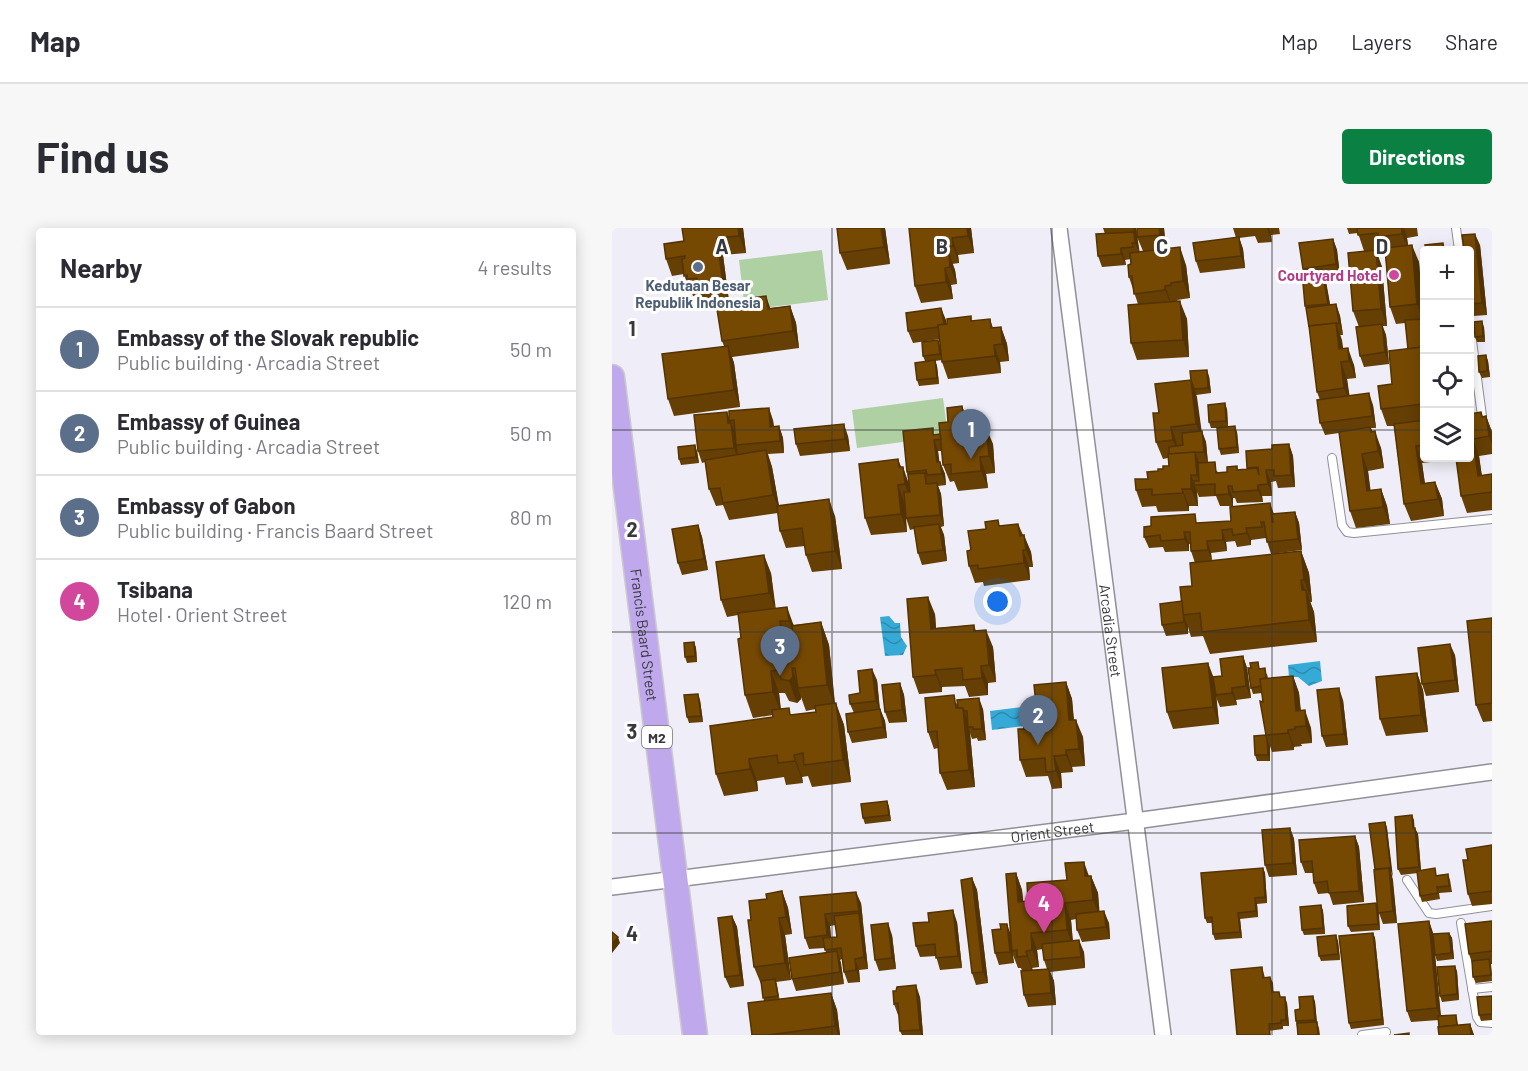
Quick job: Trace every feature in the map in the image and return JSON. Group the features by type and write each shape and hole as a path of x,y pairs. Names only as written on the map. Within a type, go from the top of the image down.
{"main road":[{"name":"Francis Baard Street","path":"612,377 695,1035"}],"street":[{"name":"Arcadia Street","path":"1059,228 1163,1035"},
{"name":"Orient Street","path":"612,887 1135,821 1492,772"}],"lane":[{"path":"1456,228 1458,246"},
{"path":"1474,354 1482,416"},
{"path":"1332,458 1342,525 1347,532 1492,519"},
{"path":"1407,880 1429,913 1492,906"},
{"path":"1461,923 1477,1017 1480,1022 1492,1023"},
{"path":"1472,989 1492,987"},
{"path":"1362,1035 1386,1032"}],"green space":[{"path":"822,250 828,300 745,310 739,260"},
{"path":"943,398 948,436 857,448 852,410"}],"water":[{"path":"889,616 895,623 900,623 901,637 907,646 903,655 885,656 880,617"},
{"path":"1320,661 1322,681 1309,686 1298,677 1289,677 1288,665"},
{"path":"1023,707 1024,712 1028,714 1024,726 992,730 990,711"}],"building":[{"path":"682,228 738,228 739,236 717,238 723,285 698,288 697,278 687,279 687,275 684,276 682,259 685,256 666,259 664,244 684,241"},
{"path":"837,228 881,228 884,247 840,253"},
{"path":"909,228 967,228 968,236 952,238 953,246 942,247 943,254 949,253 950,267 945,268 946,282 915,286"},
{"path":"1137,228 1159,228 1160,235 1137,237"},
{"path":"1357,228 1402,228 1402,234 1378,237 1378,233 1358,235"},
{"path":"1134,232 1133,247 1121,248 1121,254 1098,256 1096,234"},
{"path":"1475,234 1482,303 1474,304 1474,246 1463,246 1462,235"},
{"path":"1239,237 1241,256 1196,261 1193,243"},
{"path":"1333,239 1336,264 1303,269 1299,243"},
{"path":"1443,243 1443,246 1425,246"},
{"path":"1412,245 1417,304 1390,307 1385,248"},
{"path":"1180,247 1183,281 1165,286 1165,290 1134,294 1132,276 1129,277 1130,253"},
{"path":"1376,250 1381,309 1353,311 1348,253"},
{"path":"1322,269 1328,304 1305,306 1302,272"},
{"path":"766,296 768,309 790,306 793,331 722,341 716,303"},
{"path":"1180,301 1183,340 1131,343 1128,305"},
{"path":"1336,304 1339,323 1309,327 1306,308"},
{"path":"941,308 944,324 938,325 939,327 908,331 906,313"},
{"path":"971,316 971,321 990,319 991,328 1001,327 1002,344 994,345 995,356 942,362 938,325 947,324 947,319"},
{"path":"1420,319 1420,348 1408,349 1405,320"},
{"path":"1482,321 1483,336 1475,337 1474,322"},
{"path":"1336,323 1339,349 1348,348 1349,361 1341,362 1344,388 1317,392 1309,326"},
{"path":"1382,324 1385,352 1360,356 1356,327"},
{"path":"938,340 940,354 923,356 922,342"},
{"path":"728,346 734,390 668,399 662,354"},
{"path":"1420,347 1420,404 1381,409 1378,386 1392,384 1389,351"},
{"path":"1486,355 1487,371 1479,372 1478,356"},
{"path":"935,360 937,378 917,380 915,363"},
{"path":"1207,370 1208,388 1194,389 1190,371"},
{"path":"1191,380 1196,424 1171,427 1173,440 1156,442 1153,413 1159,413 1155,384"},
{"path":"1369,393 1372,416 1320,423 1317,400"},
{"path":"1225,403 1226,421 1209,422 1208,405"},
{"path":"962,406 963,418 974,417 975,428 986,427 989,456 980,457 981,471 951,474 951,464 943,465 939,423 948,422 947,408"},
{"path":"769,408 770,427 779,426 780,441 736,445 734,420 729,421 729,411"},
{"path":"727,412 728,423 731,423 734,448 698,451 694,415"},
{"path":"1481,412 1482,417 1486,416 1489,436 1474,439 1474,413"},
{"path":"1420,421 1420,446 1416,446 1421,484 1435,482 1438,499 1404,504 1394,424"},
{"path":"844,424 845,439 796,444 794,429"},
{"path":"1235,426 1237,447 1219,449 1217,428"},
{"path":"1370,427 1371,432 1375,431 1378,451 1362,454 1367,491 1381,489 1383,507 1350,511 1339,432"},
{"path":"933,428 933,435 940,434 941,439 934,440 937,462 940,462 942,474 927,475 926,470 907,472 903,431"},
{"path":"1202,431 1204,452 1169,454 1169,447 1183,445 1182,433"},
{"path":"1289,444 1291,475 1274,476 1274,470 1266,470 1268,484 1258,485 1258,490 1233,492 1232,486 1228,486 1229,494 1215,495 1215,484 1194,485 1194,481 1199,481 1198,463 1215,462 1216,473 1227,472 1227,467 1237,466 1237,470 1257,468 1259,475 1258,467 1247,468 1246,451 1272,449 1272,445"},
{"path":"695,445 696,457 679,459 678,447"},
{"path":"1474,446 1478,476 1492,474 1492,492 1461,496 1457,462 1474,462"},
{"path":"766,450 773,495 723,503 720,488 709,489 705,460"},
{"path":"1195,452 1197,475 1191,475 1191,489 1182,489 1183,493 1152,495 1152,489 1136,490 1135,479 1148,479 1147,472 1158,471 1158,469 1163,469 1163,466 1169,466 1168,454"},
{"path":"898,459 899,467 903,467 905,484 898,485 901,514 865,518 859,464"},
{"path":"925,473 926,484 937,483 940,515 906,518 904,492 910,492 908,474"},
{"path":"829,499 835,551 806,555 802,528 780,531 777,506"},
{"path":"1270,503 1272,522 1272,514 1295,512 1298,539 1267,542 1264,522 1261,522 1262,527 1246,528 1247,533 1233,535 1232,529 1222,530 1223,540 1207,541 1208,550 1191,551 1190,532 1184,532 1185,539 1161,541 1160,535 1144,537 1144,527 1151,526 1151,517 1195,514 1196,523 1231,521 1230,507"},
{"path":"998,520 999,526 1018,524 1020,536 1024,535 1026,550 1023,550 1024,563 978,569 978,565 969,566 967,551 971,550 968,531 986,529 985,522"},
{"path":"939,524 943,550 918,553 914,527"},
{"path":"698,525 704,559 678,563 672,529"},
{"path":"1301,551 1304,580 1301,580 1302,590 1306,590 1309,620 1202,632 1200,613 1183,615 1180,587 1192,586 1190,563"},
{"path":"764,555 769,593 721,600 716,562"},
{"path":"928,597 931,629 974,625 974,631 986,630 989,665 981,666 982,678 963,680 962,668 935,670 936,675 913,677 907,599"},
{"path":"1182,601 1184,622 1162,625 1160,604"},
{"path":"787,607 789,621 780,621 783,647 794,646 792,626 821,622 827,685 798,688 795,668 792,668 793,677 789,681 781,679 779,670 771,671 773,692 745,695 738,639 741,638 738,613"},
{"path":"1492,618 1492,703 1476,705 1467,621"},
{"path":"694,642 695,656 685,657 684,643"},
{"path":"1450,644 1455,680 1422,684 1418,648"},
{"path":"1243,656 1246,686 1232,688 1232,693 1216,695 1213,677 1222,676 1220,659"},
{"path":"1258,662 1259,669 1265,668 1266,678 1260,679 1261,686 1251,688 1248,668 1251,668 1250,663"},
{"path":"1208,663 1213,707 1167,712 1162,668"},
{"path":"872,669 876,701 850,704 849,695 860,693 858,671"},
{"path":"1417,673 1421,715 1380,719 1376,677"},
{"path":"1293,676 1296,711 1305,710 1306,726 1295,727 1295,729 1288,730 1288,733 1266,735 1260,701 1263,702 1260,679"},
{"path":"1066,682 1069,720 1076,720 1079,749 1066,750 1066,755 1054,756 1056,771 1046,772 1045,758 1020,760 1018,729 1024,729 1023,715 1037,714 1034,685"},
{"path":"900,683 902,710 885,712 882,685"},
{"path":"1339,688 1344,734 1322,736 1317,690"},
{"path":"698,694 701,716 687,717 684,695"},
{"path":"954,695 956,708 963,708 969,770 940,773 937,731 928,732 925,698"},
{"path":"979,698 982,729 973,729 973,727 968,727 967,711 958,708 957,700"},
{"path":"836,703 843,760 804,765 803,753 794,755 795,761 778,763 777,755 749,759 750,769 716,774 710,726 773,717 772,710 789,708 790,715 816,712 815,706"},
{"path":"880,709 883,727 848,732 846,714"},
{"path":"1266,735 1268,755 1255,755 1254,736"},
{"path":"887,801 889,815 863,818 861,804"},
{"path":"1412,815 1419,867 1398,869 1395,817"},
{"path":"1385,822 1391,871 1389,868 1375,869 1369,824"},
{"path":"1290,828 1293,863 1265,865 1262,830"},
{"path":"1355,836 1359,891 1329,893 1327,881 1314,883 1312,861 1301,862 1299,840"},
{"path":"1492,845 1492,891 1468,894 1463,860 1468,860 1466,849"},
{"path":"1084,862 1085,876 1091,876 1093,900 1065,903 1067,930 1031,933 1032,950 1026,951 1027,956 1017,957 1017,950 1012,951 1006,874 1016,873 1018,902 1028,901 1027,883 1067,880 1065,863"},
{"path":"1263,868 1265,897 1255,898 1256,911 1238,913 1240,932 1213,934 1212,917 1205,918 1201,873"},
{"path":"1389,868 1393,911 1378,913 1374,870"},
{"path":"1435,868 1436,876 1448,874 1449,886 1437,887 1438,893 1420,896 1417,871"},
{"path":"972,878 983,972 972,973 961,880"},
{"path":"782,891 786,917 779,918 785,963 754,967 748,920 751,920 749,901 767,899 766,894"},
{"path":"856,892 859,911 825,914 827,935 805,938 800,897"},
{"path":"1376,903 1378,924 1348,926 1347,906"},
{"path":"1321,905 1323,928 1302,930 1300,907"},
{"path":"953,910 958,956 936,958 935,944 916,946 913,923 929,922 928,913"},
{"path":"1104,911 1106,927 1077,930 1076,914"},
{"path":"859,913 864,957 855,959 856,970 844,972 841,948 825,950 823,938 837,937 834,916"},
{"path":"732,916 740,975 725,977 718,918"},
{"path":"1429,921 1437,1008 1407,1011 1398,924"},
{"path":"1492,921 1492,951 1469,954 1465,924"},
{"path":"888,923 892,958 875,960 871,925"},
{"path":"1000,924 1007,924 1010,952 995,953 992,930 1001,929"},
{"path":"612,932 618,937 612,944"},
{"path":"1373,933 1382,1019 1349,1023 1339,936"},
{"path":"1449,933 1451,953 1435,955 1433,934"},
{"path":"1336,935 1338,954 1319,956 1317,937"},
{"path":"1079,940 1081,957 1044,960 1042,944"},
{"path":"837,951 840,972 792,979 789,958"},
{"path":"1489,959 1491,975 1473,977 1472,961"},
{"path":"1455,966 1457,994 1440,996 1437,967"},
{"path":"1262,967 1263,978 1270,977 1272,992 1279,992 1280,997 1285,997 1286,1020 1269,1024 1270,1035 1237,1035 1231,970"},
{"path":"1049,969 1051,993 1024,995 1021,971"},
{"path":"775,979 778,996 763,998 761,981"},
{"path":"916,985 920,1030 900,1031 898,1003 894,1004 893,991 896,991 897,987"},
{"path":"831,993 835,1026 752,1035 748,1003"},
{"path":"1313,996 1315,1020 1296,1021 1295,1010 1300,1009 1299,997"},
{"path":"1492,996 1492,1014 1479,1015 1477,997"},
{"path":"1456,1015 1457,1025 1439,1027 1438,1016"},
{"path":"1317,1022 1318,1035 1298,1035 1297,1023"},
{"path":"1470,1024 1471,1035 1439,1035 1438,1027"}],"place":[{"name":"Kedutaan Besar Republik Indonesia","path":"698,267"},
{"name":"Courtyard Hotel","path":"1394,275"},
{"name":"Embassy of the Slovak republic","path":"971,459"},
{"name":"Embassy of Gabon","path":"780,676"},
{"name":"Embassy of Guinea","path":"1038,745"},
{"name":"Tsibana","path":"1044,933"}]}
